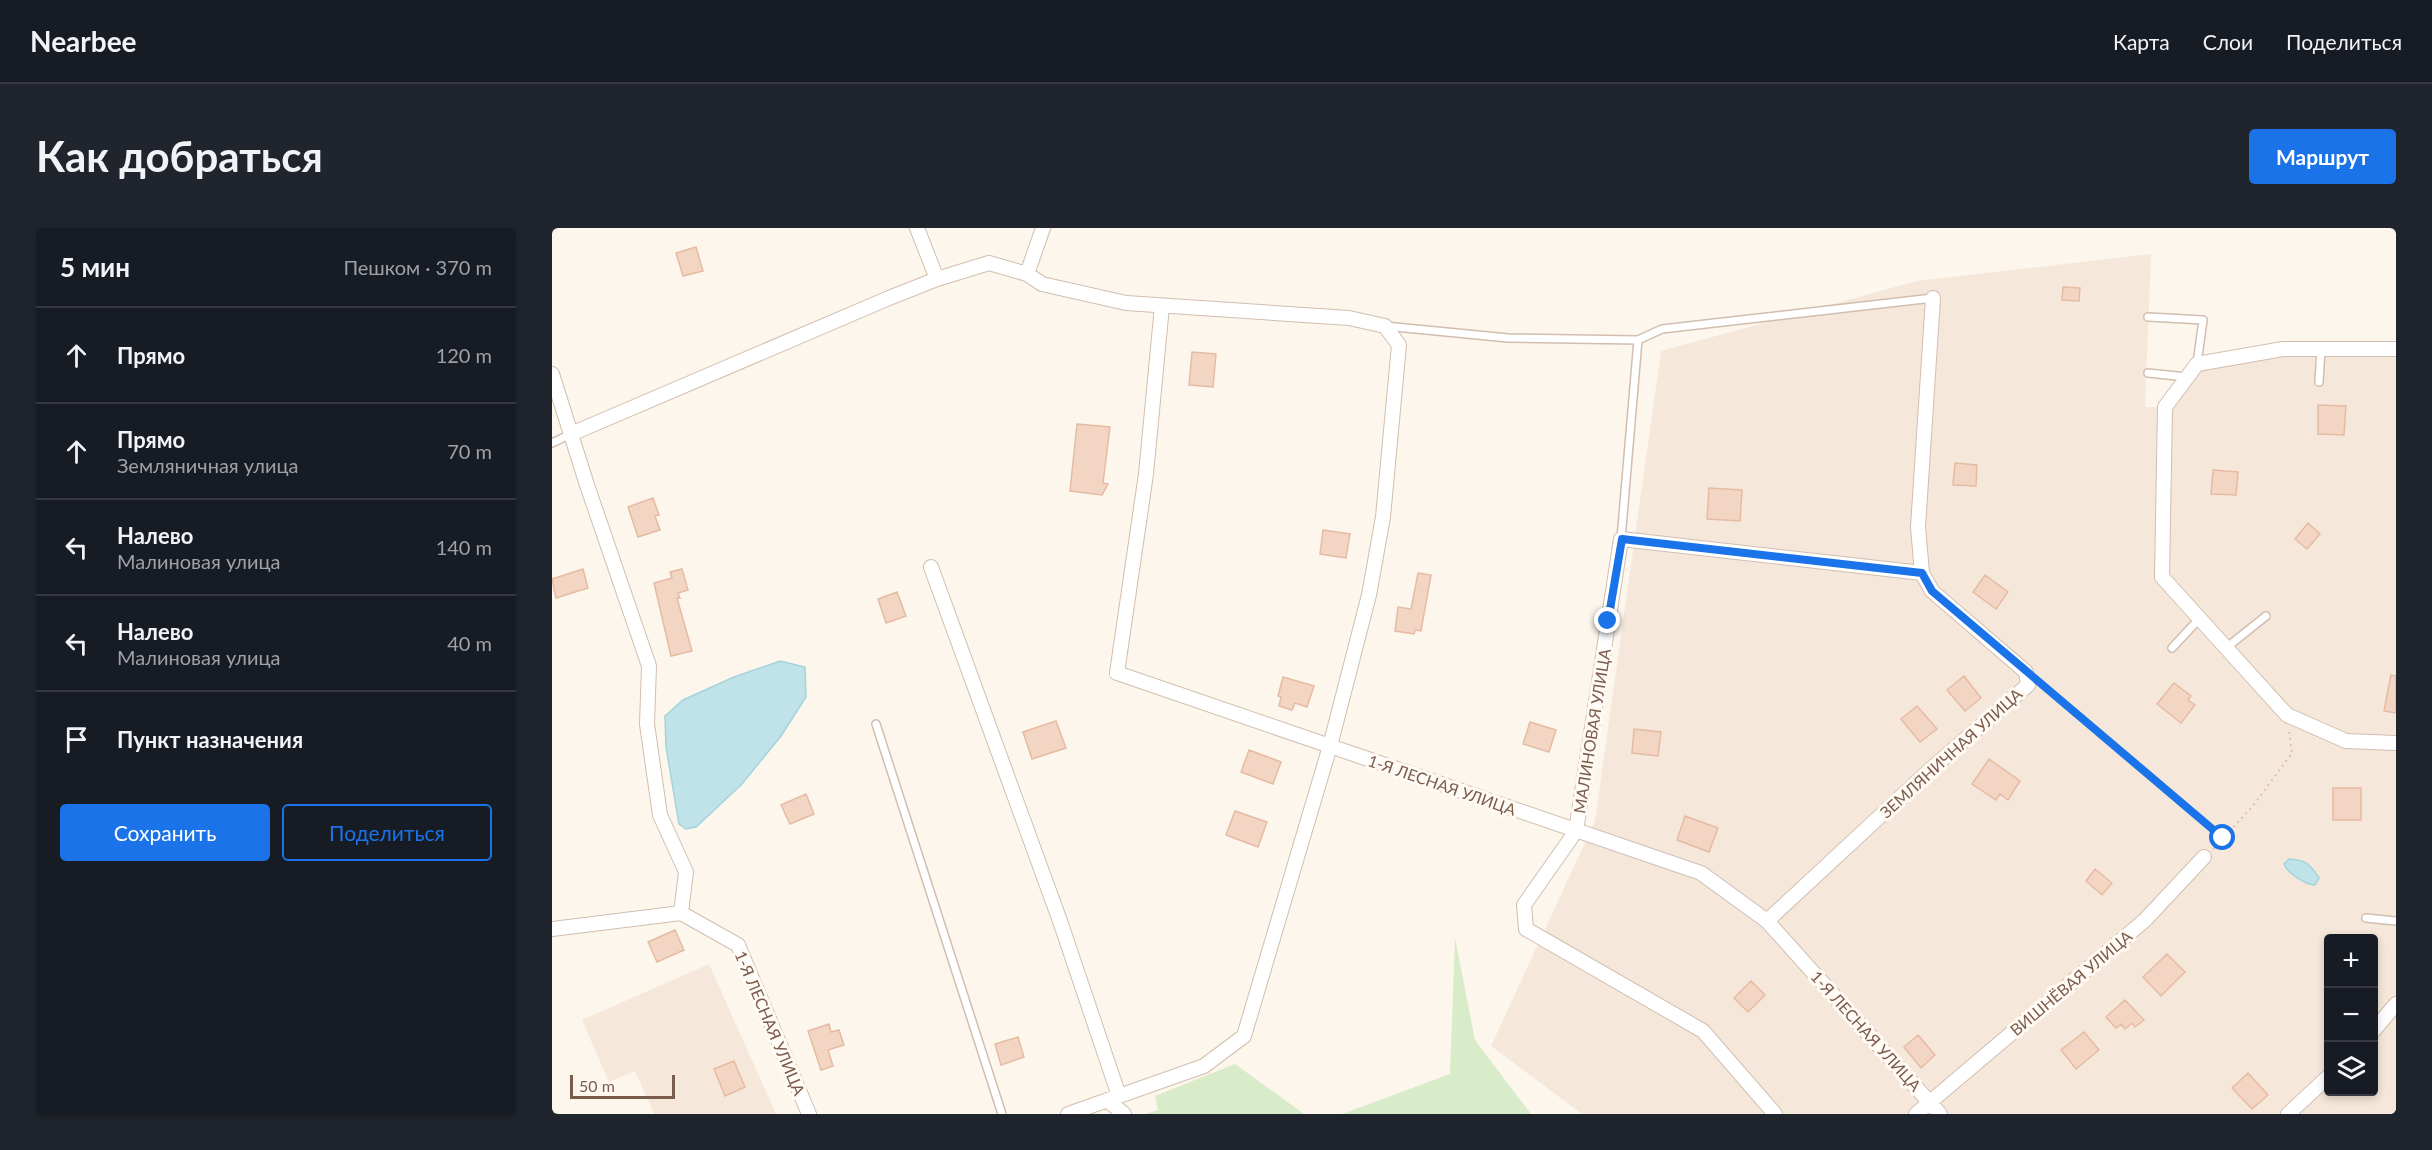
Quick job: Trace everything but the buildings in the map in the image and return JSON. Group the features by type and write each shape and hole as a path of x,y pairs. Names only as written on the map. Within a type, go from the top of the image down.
{"street":[{"path":"917,228 937,279"},
{"path":"1027,274 1043,228"},
{"path":"571,434 937,279 989,263 1027,274 1042,284 1126,303 1349,318 1385,326 1399,345 1383,517 1369,595 1330,746 1244,1036 1204,1066 1068,1114"},
{"path":"1622,539 1922,573 1918,527 1933,298"},
{"name":"1-Я ЛЕСНАЯ УЛИЦА","path":"1162,306 1146,474 1117,673 1701,873 1767,921 1940,1114"},
{"path":"2396,350 2283,349 2197,364 2165,407 2162,578 2287,715 2346,741 2396,743"},
{"path":"552,374 649,666 647,724 660,815 686,872 681,913 552,929"},
{"name":"МАЛИНОВАЯ УЛИЦА","path":"1576,831 1622,539"},
{"path":"931,567 1060,921 1113,1098 1124,1114"},
{"name":"ЗЕМЛЯНИЧНАЯ УЛИЦА","path":"1767,921 1932,768 2028,685 2026,672 1932,591 1922,573"},
{"path":"1576,831 1524,905 1526,929 1703,1031 1775,1114"},
{"name":"ВИШНЁВАЯ УЛИЦА","path":"1916,1114 2145,920 2204,857"},
{"name":"1-Я ЛЕСНАЯ УЛИЦА","path":"681,913 738,945 809,1114"},
{"path":"2378,1024 2396,1004"},
{"path":"2288,1114 2324,1081"}],"lane":[{"path":"1385,326 1508,338 1638,340 1662,329 1933,298"},
{"path":"2148,317 2203,320 2197,364"},
{"path":"1622,539 1638,340"},
{"path":"2319,382 2321,349"},
{"path":"2148,373 2187,377"},
{"path":"552,443 571,434"},
{"path":"2226,648 2266,616"},
{"path":"2172,648 2199,618"},
{"path":"876,724 1002,1114"},
{"path":"2366,918 2396,921"}],"path":[{"path":"2026,672 2223,838"},
{"path":"2204,857 2253,807 2292,753 2287,715"}],"shaded area":[{"path":"2151,254 2145,407 2165,407 2197,364 2283,349 2396,349 2396,1114 1582,1114 1491,1046 1595,821 1661,351 1917,281"},
{"path":"709,964 776,1114 654,1114 635,1071 609,1082 582,1020"}],"green space":[{"path":"1455,938 1475,1040 1531,1114 1342,1114 1450,1074"},
{"path":"1235,1064 1304,1114 1146,1114 1158,1110 1155,1096"}],"water":[{"path":"780,661 805,667 806,697 781,736 741,785 696,827 686,829 679,824 666,747 665,716 683,700 734,677"},
{"path":"2289,859 2300,860 2310,866 2319,878 2315,885 2302,881 2289,871 2284,864"}],"route":[{"path":"1608,621 1622,539 1922,573 1932,591 2223,838"}]}
